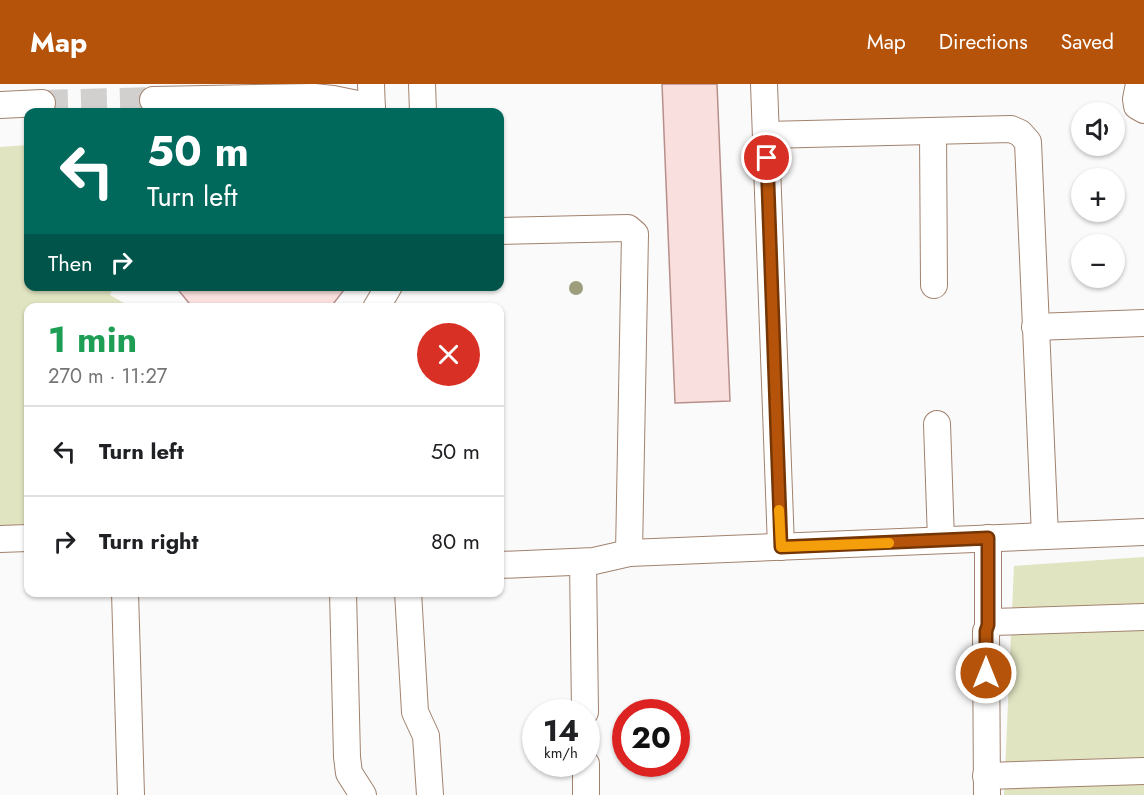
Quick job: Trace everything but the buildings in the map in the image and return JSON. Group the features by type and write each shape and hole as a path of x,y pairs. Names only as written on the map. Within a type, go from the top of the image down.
{"street":[{"path":"422,84 423,108"},
{"path":"764,84 781,547"},
{"path":"1139,84 1137,106 1144,110"},
{"path":"153,100 314,97 372,101"},
{"path":"0,105 42,103"},
{"path":"766,135 1011,129 1020,133 1028,142 1045,536"},
{"path":"933,131 934,285"},
{"path":"504,231 628,228 635,234 629,553"},
{"path":"1035,327 1144,323"},
{"path":"938,424 941,540"},
{"path":"504,565 583,562 629,553 1144,532"},
{"path":"0,539 24,538"},
{"path":"988,538 987,786 1144,771"},
{"path":"583,562 585,699"},
{"path":"125,597 131,795"},
{"path":"343,597 347,757 349,772 363,795"},
{"path":"408,597 415,712 426,736 430,795"},
{"path":"988,625 992,622 1144,617"},
{"path":"586,777 586,795"}],"green space":[{"path":"24,145 24,291 112,291 110,295 124,303 24,303 24,524 0,526 0,147"},
{"path":"1144,557 1144,795 1004,795 1014,566"}],"tunnel":[{"path":"42,103 153,100"}],"slow traffic":[{"path":"779,510 781,547 889,543"}],"route":[{"path":"767,158 781,547 988,538 986,673"}]}
